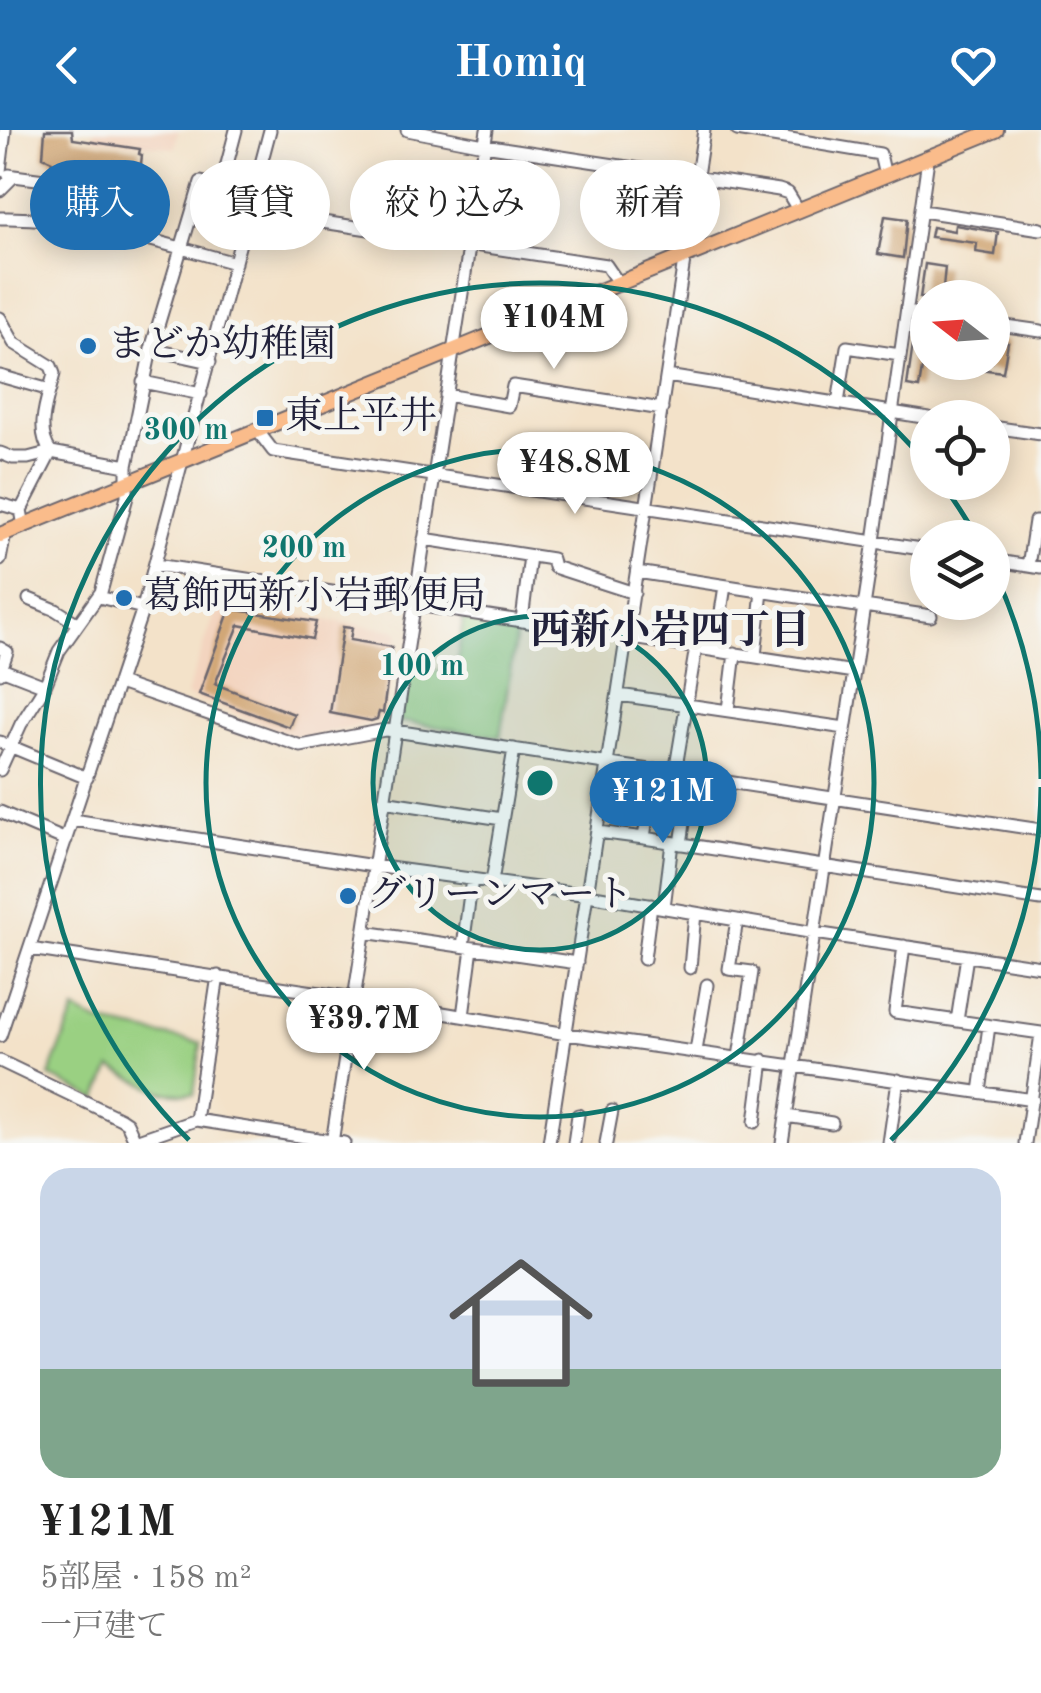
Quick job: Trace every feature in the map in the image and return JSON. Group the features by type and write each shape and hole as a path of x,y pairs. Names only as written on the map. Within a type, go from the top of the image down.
{"main road":[{"path":"2,534 988,131"}],"street":[{"path":"5,130 0,171 30,178"},
{"path":"228,160 236,130"},
{"path":"262,160 270,130"},
{"path":"407,130 584,160"},
{"path":"482,160 486,130"},
{"path":"699,160 704,130"},
{"path":"736,130 880,154 885,176"},
{"path":"782,1143 928,158"},
{"path":"0,190 14,176"},
{"path":"720,182 788,193 799,211"},
{"path":"922,211 1041,229"},
{"path":"0,218 30,220"},
{"path":"0,770 5,743 44,686 59,651 98,597 127,498 128,466 150,349 190,221"},
{"path":"170,246 235,263"},
{"path":"0,1036 143,608 239,250"},
{"path":"0,1061 128,1123 136,1142 196,1120 336,1142 383,802 468,250"},
{"path":"508,250 606,265 619,284"},
{"path":"549,1143 685,250"},
{"path":"0,318 14,343 51,366 54,374 42,429 51,452"},
{"path":"1010,327 1041,331"},
{"path":"838,403 846,347 900,356"},
{"path":"150,349 210,362"},
{"path":"0,376 50,390"},
{"path":"667,376 910,415"},
{"path":"143,382 201,394"},
{"path":"446,395 509,406 513,386 662,409"},
{"path":"257,430 273,451 910,547"},
{"path":"1010,430 1041,434"},
{"path":"24,526 21,510 51,452"},
{"path":"0,453 28,458 51,452 128,466"},
{"path":"0,504 21,510"},
{"path":"1010,563 1035,567 1036,520 1041,522"},
{"path":"0,560 2,534"},
{"path":"424,539 552,559 554,568 634,593"},
{"path":"522,620 530,556"},
{"path":"156,565 854,672"},
{"path":"637,572 910,613"},
{"path":"715,650 724,586"},
{"path":"755,656 762,591"},
{"path":"98,597 143,608"},
{"path":"29,599 78,624"},
{"path":"674,773 696,646"},
{"path":"0,648 7,652 1,671 44,686"},
{"path":"728,710 735,653"},
{"path":"119,683 300,746 395,731 1041,830"},
{"path":"618,694 846,728"},
{"path":"5,743 87,778"},
{"path":"492,882 514,749"},
{"path":"644,838 654,770"},
{"path":"644,960 691,776"},
{"path":"383,802 502,820"},
{"path":"0,812 66,840"},
{"path":"73,820 588,894 1041,967"},
{"path":"598,832 1041,900"},
{"path":"463,1016 472,879"},
{"path":"690,968 695,913"},
{"path":"737,920 729,969 752,972 739,1057"},
{"path":"364,932 578,963"},
{"path":"904,946 894,1012 1041,1033 1025,1143"},
{"path":"30,950 218,976 566,1034 1033,1100"},
{"path":"957,1021 967,956"},
{"path":"196,1120 218,976"},
{"path":"696,1051 706,985"},
{"path":"980,1092 990,1026"},
{"path":"755,1122 763,1060"},
{"path":"889,1143 898,1080"},
{"path":"606,1143 612,1111"},
{"path":"574,1143 578,1115"},
{"path":"786,1116 832,1123"}],"shaded area":[{"path":"94,130 178,130 175,148 92,138"},
{"path":"219,604 399,631 383,720 302,739 186,695"}],"green space":[{"path":"463,619 517,627 500,737 398,721 405,666 456,674"},
{"path":"75,1010 97,1022 201,1043 194,1094 162,1092 111,1068 97,1099 49,1076"}],"building":[{"path":"45,130 72,130 73,139 140,149 142,155 141,160 43,157"},
{"path":"885,216 907,219 903,258 878,254"},
{"path":"955,225 998,232 995,255 976,252 977,243 930,237 932,227 954,231"},
{"path":"925,264 945,267 944,280 923,280"},
{"path":"910,365 910,380 920,380 919,388 907,386"},
{"path":"230,609 316,622 312,639 239,625 215,684 294,714 289,727 199,694"},
{"path":"343,627 352,628 350,640 392,647 383,713 379,712 377,719 371,721 330,713"}],"place":[{"name":"まどか幼稚園","path":"88,346"},
{"name":"東上平井","path":"265,418"},
{"name":"葛飾西新小岩郵便局","path":"124,598"},
{"name":"グリーンマート","path":"348,896"}],"district":[{"name":"西新小岩四丁目","path":"670,633"}]}
